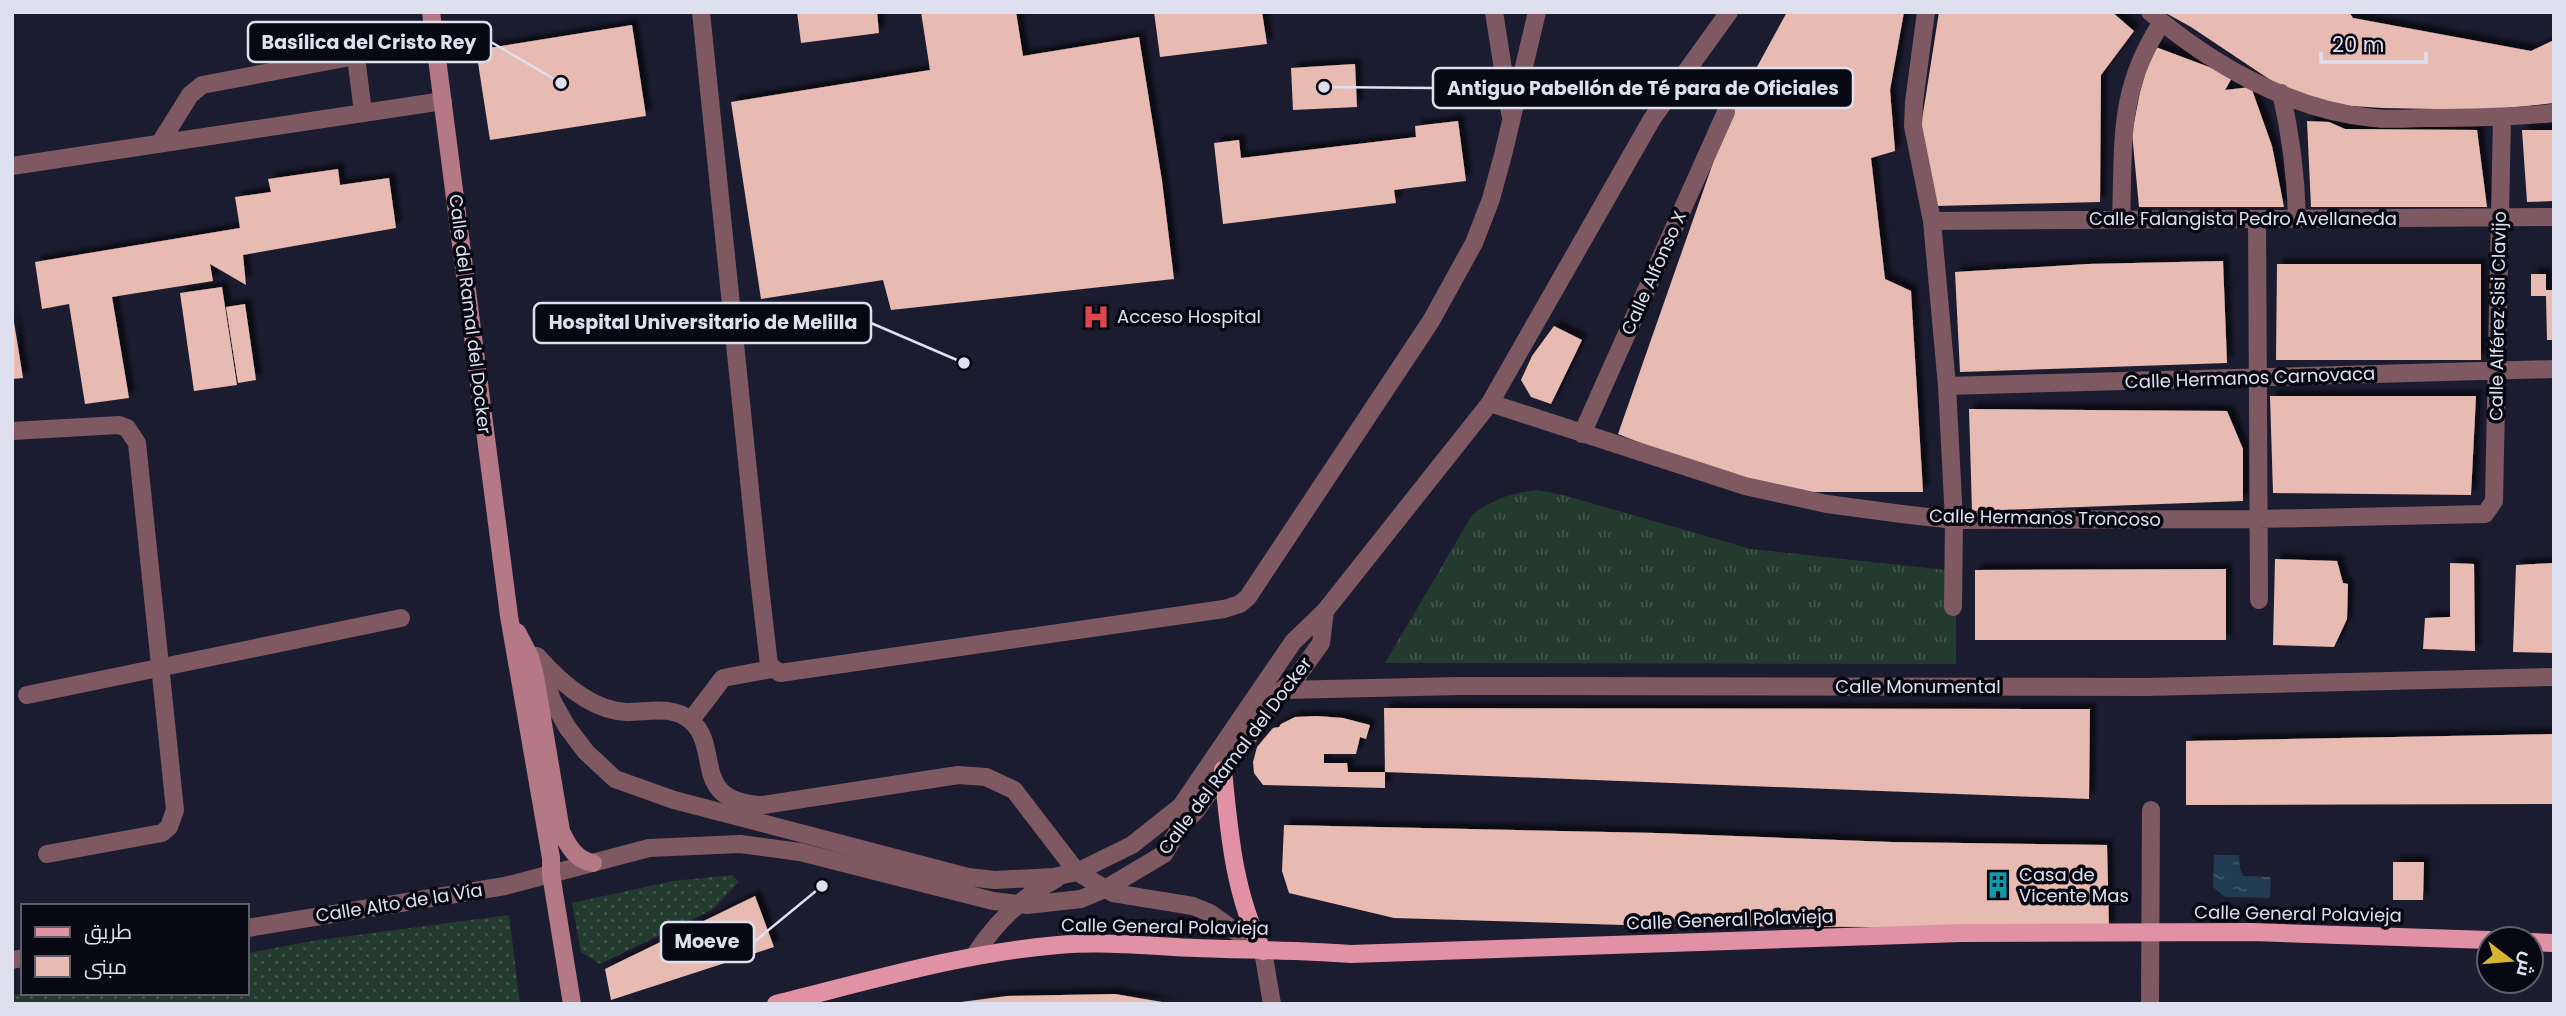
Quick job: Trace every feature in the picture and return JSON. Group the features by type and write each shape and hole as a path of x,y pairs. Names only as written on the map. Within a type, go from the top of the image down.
{"main road":[{"name":"Calle del Ramal del Docker","path":"431,12 509,616 551,858 551,874 572,1004"},
{"name":"Calle del Ramal del Docker","path":"509,616 530,657 535,676 561,831 574,853 583,861 593,863"},
{"path":"1223,770 1228,827 1238,881 1250,925 1263,951"},
{"name":"Calle General Polavieja","path":"776,1004 974,956 1096,943 1352,954 1961,933 2252,932 2475,940"}],"street":[{"path":"701,12 769,665 780,673 1224,609 1240,604 1248,597 1431,321 1474,243 1491,199 1537,12"},
{"path":"1494,12 1511,123"},
{"path":"1325,611 1490,403 1653,119 1729,12"},
{"path":"1926,12 1913,125 1932,220 1947,386 1954,520 1953,607"},
{"path":"2122,220 2125,116 2129,91 2156,17 2199,50 2239,74 2314,105 2375,118 2502,118 2554,113"},
{"path":"160,143 190,95 202,85 435,41"},
{"path":"356,57 363,112"},
{"path":"2281,93 2294,155 2297,219"},
{"path":"12,166 443,101"},
{"name":"Calle Alfonso X","path":"1582,434 1726,112"},
{"name":"Calle Alférez Sisi Clavijo","path":"2488,512 2494,501 2502,118"},
{"name":"Calle Falangista Pedro Avellaneda","path":"1932,220 2554,217"},
{"path":"2258,219 2259,600"},
{"name":"Calle Hermanos Carnovaca","path":"1947,386 2554,369"},
{"name":"Calle Hermanos Troncoso","path":"1490,403 1745,486 1827,504 1954,520 2479,516 2488,512"},
{"path":"12,431 119,425 133,434 137,443 175,810 169,827 162,833 47,854"},
{"name":"Calle del Ramal del Docker","path":"509,616 522,629 536,654 552,700 567,727 586,752 615,779 674,800 968,877 995,880 1071,873 1132,845 1181,806 1293,642 1325,611"},
{"name":"Calle del Ramal del Docker","path":"551,874 649,848 740,844 800,852 993,901 1027,905 1081,899 1105,889 1164,854 1282,690 1293,682 1321,643 1325,611"},
{"path":"27,695 401,618"},
{"path":"536,654 567,685 604,706 624,712 668,710 691,720 702,735 710,772 716,783 735,800 763,805 958,775 986,777 1014,790 1071,873 1126,897 1194,906 1224,922 1263,951 1272,1004"},
{"path":"691,720 723,678 772,669"},
{"name":"Calle Monumental","path":"1282,690 1460,686 2147,687 2554,677"},
{"path":"2150,1004 2151,810"},
{"path":"974,956 1001,919 1017,904 1032,892 1071,873"},
{"name":"Calle Alto de la Vía","path":"248,928 505,886 551,874"}],"green space":[{"path":"1537,490 1751,549 1956,571 1956,664 1385,663 1472,515 1503,498"},
{"path":"732,875 739,882 712,910 600,964 581,952 572,903 673,881"},
{"path":"509,915 520,1004 12,1004 12,995 21,993 248,995 248,953 319,940"}],"water":[{"path":"2214,855 2239,855 2243,876 2271,877 2270,898 2225,897 2213,887"}],"building":[{"path":"797,12 877,12 879,33 801,43"},
{"path":"921,12 1016,12 1023,56 1139,37 1162,181 1174,279 891,310 883,280 761,299 731,102 930,70"},
{"path":"1154,12 1262,12 1267,44 1160,57"},
{"path":"1787,12 1904,12 1890,90 1895,151 1871,158 1885,279 1911,291 1923,492 1809,492 1739,482 1618,434 1728,120"},
{"path":"1939,12 2112,12 2134,31 2101,75 2100,202 1935,206 1921,126"},
{"path":"2164,12 2349,12 2353,18 2531,51 2554,40 2554,103 2489,110 2335,105 2281,87"},
{"path":"632,25 646,116 490,140 476,50"},
{"path":"2153,46 2233,76 2225,90 2251,87 2272,146 2284,207 2139,207 2132,133"},
{"path":"1355,64 1357,107 1293,110 1291,68"},
{"path":"1458,121 1466,181 1394,190 1396,203 1223,224 1214,143 1239,140 1241,158 1416,137 1415,126"},
{"path":"2307,121 2329,122 2345,129 2477,130 2487,207 2311,207"},
{"path":"2522,130 2554,130 2554,201 2527,202"},
{"path":"338,169 340,185 389,178 396,228 243,255 246,285 210,264 213,281 112,297 129,398 85,404 69,304 42,309 35,262 240,228 235,197 271,192 268,179"},
{"path":"2223,261 2227,363 1960,372 1955,272 2088,264"},
{"path":"2277,264 2481,264 2481,360 2276,360"},
{"path":"2531,274 2546,274 2546,290 2554,290 2554,340 2547,340 2546,296 2531,296"},
{"path":"222,287 237,385 194,391 180,293"},
{"path":"245,304 256,380 238,383 226,307"},
{"path":"12,310 23,378 12,379"},
{"path":"1554,326 1582,340 1551,404 1531,397 1521,380 1532,356"},
{"path":"2270,396 2476,396 2471,495 2273,493"},
{"path":"1969,409 2227,411 2243,449 2243,501 1972,511"},
{"path":"2275,559 2337,561 2343,583 2348,584 2347,619 2334,647 2273,645"},
{"path":"2450,563 2474,564 2475,651 2423,649 2425,618 2450,617"},
{"path":"2554,563 2554,653 2513,652 2516,565"},
{"path":"2226,569 2226,640 1975,640 1975,570"},
{"path":"1384,708 2090,709 2089,799 1385,772"},
{"path":"1295,717 1343,718 1370,725 1366,739 1360,737 1356,754 1324,754 1324,763 1347,763 1348,772 1385,772 1385,788 1263,785 1254,773 1253,762 1257,747 1273,728"},
{"path":"2554,734 2554,804 2186,805 2186,741"},
{"path":"1284,825 1656,833 1891,842 2107,845 2109,928 1655,926 1394,918 1289,893 1282,871"},
{"path":"2393,862 2424,862 2423,900 2393,900"},
{"path":"755,896 774,947 611,1000 605,969"},
{"path":"1115,994 1174,1004 961,1002 1007,996"}],"place":[{"name":"Basílica del Cristo Rey","path":"561,83"},
{"name":"Antiguo Pabellón de Té para de Oficiales","path":"1324,87"},
{"name":"Acceso Hospital","path":"1096,317"},
{"name":"Hospital Universitario de Melilla","path":"964,363"},
{"name":"Casa de Vicente Mas","path":"1998,885"},
{"name":"Moeve","path":"822,886"}]}
